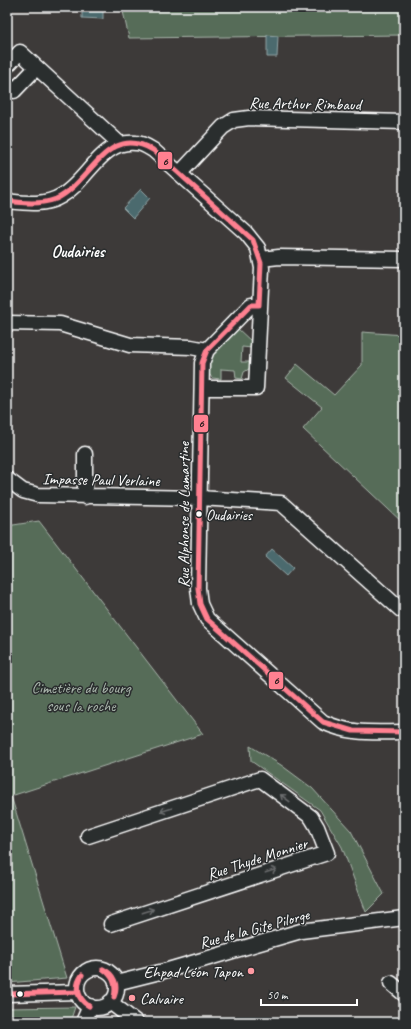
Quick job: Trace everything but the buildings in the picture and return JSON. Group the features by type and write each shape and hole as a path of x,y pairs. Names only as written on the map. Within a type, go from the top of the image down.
{"street":[{"path":"7,66 20,52 120,144"},
{"path":"7,84 14,91 36,68"},
{"name":"Rue Arthur Rimbaud","path":"180,173 223,127 234,120 249,118 404,122"},
{"path":"7,201 39,203 61,197 70,190 112,147 120,144 138,142 153,150 180,173 253,240 258,248 261,259 256,388 202,388"},
{"path":"261,259 280,257 404,259"},
{"path":"7,323 60,324 130,344 191,347 207,350 251,305 259,305"},
{"name":"Rue Alphonse de Lamartine","path":"207,350 202,363 198,588 200,604 207,619 323,722 340,730 404,732"},
{"path":"85,454 85,497"},
{"name":"Impasse Paul Verlaine","path":"7,479 29,494 38,496 200,498 281,503 401,610 404,611"},
{"name":"Rue Thyde Monnier","path":"88,836 260,779 311,817 317,827 327,853 111,924"},
{"name":"Rue de la Gite Pilorge","path":"116,983 168,970 301,931 404,918"},
{"path":"95,968 100,968 110,973 116,983 116,993 110,1002 101,1007 90,1006 84,1003 77,992 79,978 88,970 95,968"},
{"path":"391,983 404,994"},
{"path":"7,994 77,992"},
{"path":"110,1002 136,1022"},
{"path":"83,1022 90,1006"}],"green space":[{"path":"122,7 404,7 404,35 129,38"},
{"path":"237,328 252,342 252,348 242,347 241,362 252,362 252,367 244,372 242,379 236,378 235,370 221,369 221,379 212,378 208,372 209,359"},
{"path":"362,332 404,335 404,524 303,429 322,407 286,378 297,364 334,395 362,365"},
{"name":"Cimetière du bourg sous la roche","path":"39,521 203,734 11,796 67,978 7,983 7,526"},
{"path":"250,746 281,765 312,788 351,831 384,894 366,912 342,847 320,810 251,761"},
{"path":"75,1007 70,1022 7,1022 7,1008"}],"water":[{"path":"82,9 103,10 103,19 82,18"},
{"path":"267,35 278,36 277,57 267,57"},
{"path":"141,189 150,198 133,218 123,208"},
{"path":"272,549 293,568 286,576 265,557"}],"transit line":[{"name":"6","path":"7,201 38,203 56,199 68,191 100,158 111,149 123,144 137,143 153,150 253,240 261,263 259,305"},
{"name":"6","path":"259,305 251,305 207,350 202,363 198,588 200,604 207,619 323,722 353,731 404,732"},
{"name":"6","path":"103,969 113,977 116,984 114,997"},
{"name":"6","path":"103,969 112,978 115,988 114,997"},
{"name":"6","path":"82,975 78,988 80,996 89,1006"},
{"name":"6","path":"82,975 79,979 77,988 81,1000 89,1006"},
{"name":"6","path":"7,994 77,992"}],"place":[{"name":"Oudairies","path":"199,514"},
{"name":"Ehpad Léon Tapon","path":"251,971"},
{"name":"Calvaire","path":"132,998"}],"district":[{"name":"Oudairies","path":"78,251"}]}
